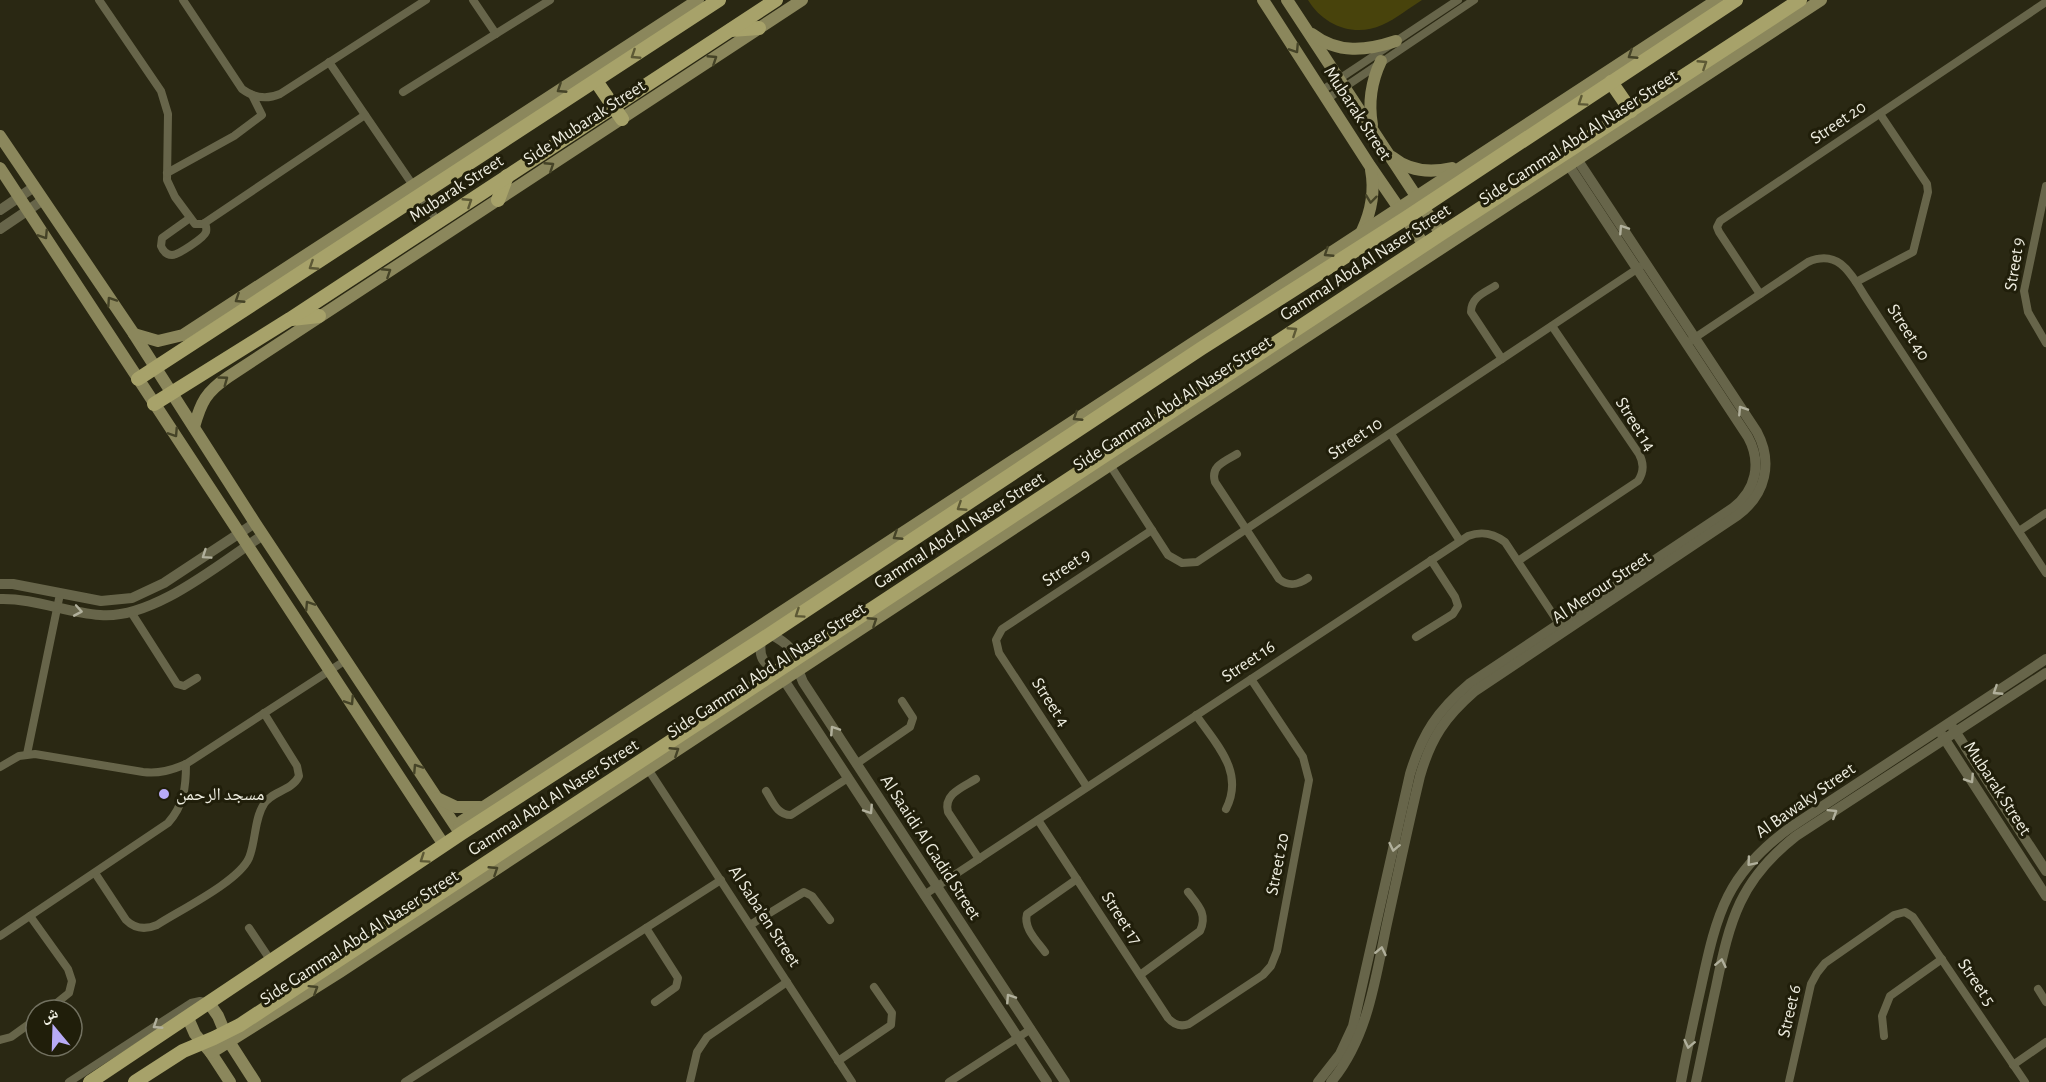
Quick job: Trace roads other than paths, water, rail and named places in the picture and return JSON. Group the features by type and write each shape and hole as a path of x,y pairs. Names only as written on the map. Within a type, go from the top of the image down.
{"main road":[{"path":"134,334 158,341 183,335 416,191 698,0"},
{"name":"Mubarak Street","path":"138,380 416,191 596,81 718,0"},
{"name":"Mubarak Street","path":"154,404 290,319 776,0"},
{"name":"Side Mubarak Street","path":"194,427 203,400 217,385 802,0"},
{"name":"Mubarak Street","path":"1263,0 1427,250"},
{"name":"Mubarak Street","path":"1287,0 1441,234"},
{"path":"1389,155 1398,162 1419,170 1443,171 1465,164 1523,134 1717,0"},
{"name":"Gammal Abd Al Naser Street","path":"90,1082 272,962 573,756 765,637 874,557 1419,201 1523,134 1611,82 1736,0"},
{"name":"Gammal Abd Al Naser Street","path":"135,1082 183,1051 207,1048 227,1038 337,967 1427,250 1441,234 1570,157 1631,111 1800,0"},
{"name":"Side Gammal Abd Al Naser Street","path":"798,664 1110,465 1427,250 1570,157 1821,0"},
{"path":"729,31 759,28"},
{"path":"1306,30 1324,42 1344,49 1365,50 1398,44"},
{"path":"1374,132 1370,111 1371,91 1381,61"},
{"path":"596,81 622,119"},
{"path":"1611,82 1631,111"},
{"path":"0,136 134,334 255,523 461,834"},
{"path":"1419,201 1465,164"},
{"path":"1362,231 1369,213 1372,194 1370,166"},
{"path":"0,168 444,845"},
{"path":"498,200 507,176"},
{"path":"1199,344 1362,231 1402,213"},
{"path":"290,319 319,316"},
{"path":"461,834 460,823 573,756 874,557"},
{"name":"Side Gammal Abd Al Naser Street","path":"592,799 648,769 692,733"},
{"path":"436,798 456,807 487,806"},
{"path":"209,1004 255,1082"},
{"path":"188,1018 192,1029 230,1082"}],"street":[{"path":"99,0 165,98 168,114 166,173 172,192 190,218 198,224 205,222 365,115"},
{"path":"166,173 234,136 262,115 252,95 239,84 183,0"},
{"path":"252,95 263,98 275,97 426,0"},
{"path":"473,0 496,34"},
{"path":"403,92 550,0"},
{"path":"1324,95 1458,0"},
{"path":"1341,83 1381,61 1398,44 1474,0"},
{"name":"Street 20","path":"1760,294 1717,230 1718,222 2046,2"},
{"path":"329,63 438,222"},
{"path":"1856,282 1913,252 1928,192 1923,177 1880,114"},
{"name":"Al Merour Street","path":"1331,1082 1348,1059 1358,1039 1404,825 1416,756 1429,727 1440,711 1469,684 1562,628 1733,508 1752,486 1756,465 1752,443 1691,340 1570,157"},
{"name":"Street 9","path":"2046,186 2024,291 2028,312 2046,343"},
{"path":"0,210 34,187"},
{"path":"0,229 42,201"},
{"path":"190,218 162,238 161,246 164,252 170,255 177,254 203,237 206,232 205,222"},
{"name":"Street 40","path":"1691,340 1808,262 1820,258 1842,263 2046,573"},
{"name":"Street 10","path":"1110,465 1168,555 1188,564 1202,561 1641,266"},
{"path":"1496,286 1475,298 1470,312 1502,359"},
{"name":"Street 14","path":"1518,561 1638,481 1642,472 1641,458 1552,326"},
{"path":"1391,434 1460,541"},
{"path":"1237,454 1218,466 1213,476 1279,579 1293,584 1308,578"},
{"path":"2019,531 2046,513"},
{"path":"0,584 13,584 101,601 122,600 141,595 164,583 255,523"},
{"name":"Street 9","path":"999,632 1152,530"},
{"name":"Street 16","path":"924,895 1431,560 1474,534 1492,534 1505,542 1562,628"},
{"path":"0,599 100,615 131,612 164,600 263,535"},
{"path":"1416,637 1454,614 1458,606 1455,597 1431,560"},
{"path":"27,754 60,594"},
{"path":"131,612 177,684 184,686 197,678"},
{"name":"Street 4","path":"999,632 996,640 997,650 1087,788"},
{"name":"Al Saaidi Al Gadid Street","path":"1047,1082 781,676 769,668 761,658 760,649 765,637 784,642 798,664 803,682 1065,1082"},
{"name":"Al Bawaky Street","path":"1696,1082 1730,924 1756,874 1796,836 1942,735 1949,723 2046,659"},
{"path":"0,767 27,754 39,754 151,773 166,772 186,764 346,660"},
{"name":"Al Bawaky Street","path":"1681,1082 1717,920 1735,883 1753,859 1775,838 1942,735 1956,732 2046,673"},
{"name":"Street 20","path":"1185,1025 1263,975 1271,966 1277,951 1308,785 1308,774 1300,752 1251,679"},
{"path":"856,764 910,727 913,718 902,700"},
{"path":"95,873 126,920 142,929 156,925 239,873 251,853 263,805 292,785 299,776 297,766 264,713"},
{"path":"1196,715 1231,769 1233,788 1226,809"},
{"name":"Mubarak Street","path":"1949,723 2046,871"},
{"name":"Mubarak Street","path":"1942,735 2046,896"},
{"path":"0,936 172,819 184,796 186,764"},
{"name":"Al Saba'en Street","path":"648,769 852,1082"},
{"path":"766,791 779,811 784,815 791,815 848,778"},
{"path":"976,779 952,794 947,800 947,806 948,812 979,859"},
{"name":"Street 17","path":"1038,820 1170,1021 1178,1025 1185,1025"},
{"path":"1045,952 1027,927 1025,920 1027,914 1077,879"},
{"path":"405,1082 721,880"},
{"path":"750,925 804,892 812,896 830,920"},
{"path":"1140,975 1200,931 1203,913 1188,892"},
{"name":"Street 5","path":"1894,915 1905,912 1913,916 2025,1082"},
{"name":"Street 6","path":"1789,1082 1811,984 1817,973 1825,963 1894,915"},
{"path":"30,916 72,977 69,993 63,998"},
{"path":"249,928 272,962"},
{"path":"646,928 678,978 676,987 655,1002"},
{"path":"1884,1036 1882,1016 1890,996 1942,959"},
{"name":"Al Merour Street","path":"1318,1082 1335,1062 1349,1036 1370,978"},
{"path":"690,1082 697,1052 707,1037 787,982"},
{"path":"838,1061 891,1025 892,1013 874,987"},
{"path":"2038,989 2046,1002"},
{"path":"69,1082 191,1004 200,1001 209,1004"},
{"path":"0,1040 11,1037 24,1028"},
{"path":"952,1081 1031,1029"},
{"path":"2013,1065 2046,1042"}],"place":[{"name":"مسجد الرحمن","path":"164,794"}]}
